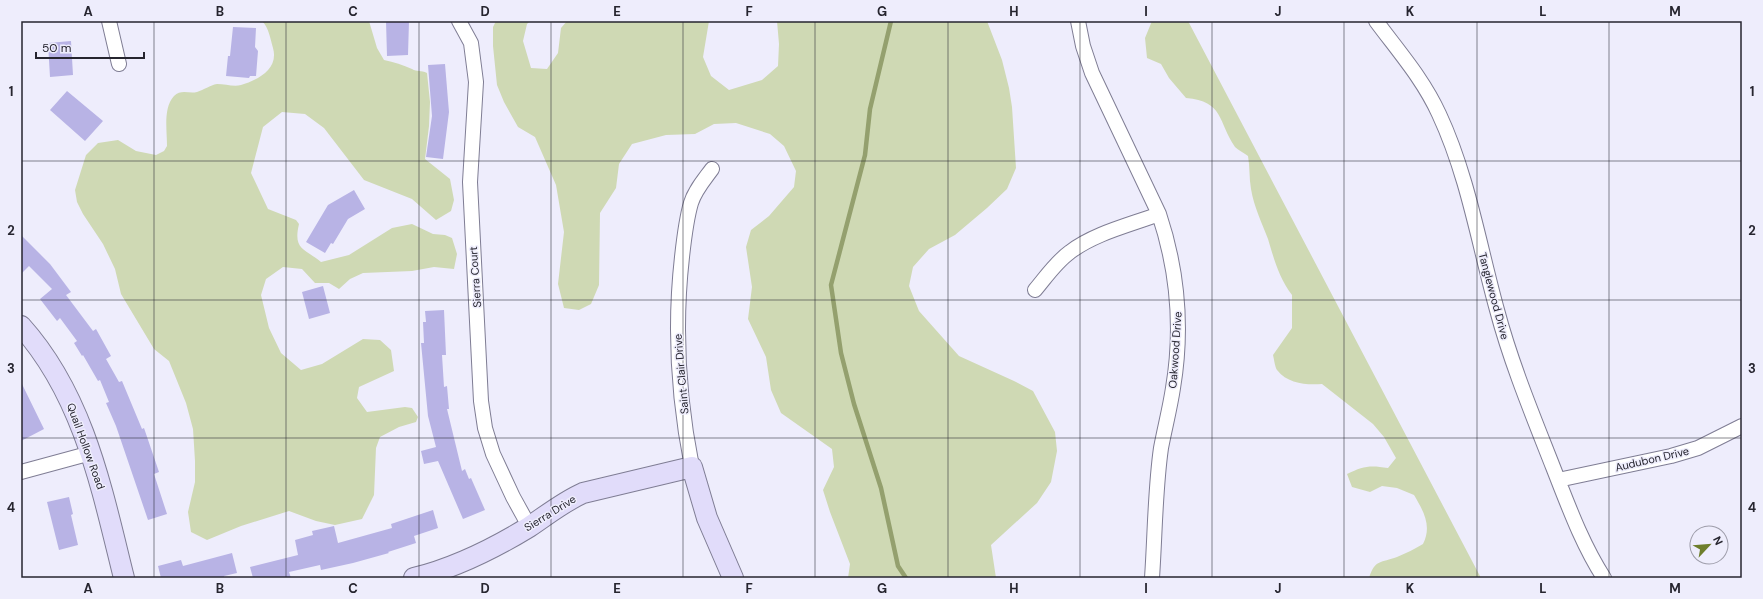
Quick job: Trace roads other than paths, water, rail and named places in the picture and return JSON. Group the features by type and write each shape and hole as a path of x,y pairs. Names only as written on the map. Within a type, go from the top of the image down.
{"street":[{"path":"109,21 119,64"},
{"name":"Sierra Court","path":"459,21 471,43 476,82 471,147 471,210 481,401 485,428 498,467 529,526"},
{"name":"Oakwood Drive","path":"1078,21 1083,46 1092,73 1159,214 1167,238 1177,288 1179,326 1174,382 1158,474 1152,578"},
{"name":"Tanglewood Drive","path":"1376,21 1416,72 1440,115 1459,166 1497,312 1512,360 1558,480 1579,530 1604,578"},
{"name":"Saint Clair Drive","path":"712,169 699,187 691,202 686,228 678,292 677,341 692,467 707,518 733,578"},
{"path":"1034,290 1060,261 1078,246 1159,214"},
{"name":"Quail Hollow Road","path":"21,326 46,358 65,390 80,423 100,484 124,578"},
{"name":"Audubon Drive","path":"1558,480 1671,456 1698,448 1742,426"},
{"path":"21,472 91,453"},
{"name":"Sierra Drive","path":"414,578 450,568 496,545 529,526 568,500 583,493 692,467"}],"waterway":[{"path":"891,21 870,109 865,155 831,285 841,353 854,404 881,488 898,566 906,578"}]}
